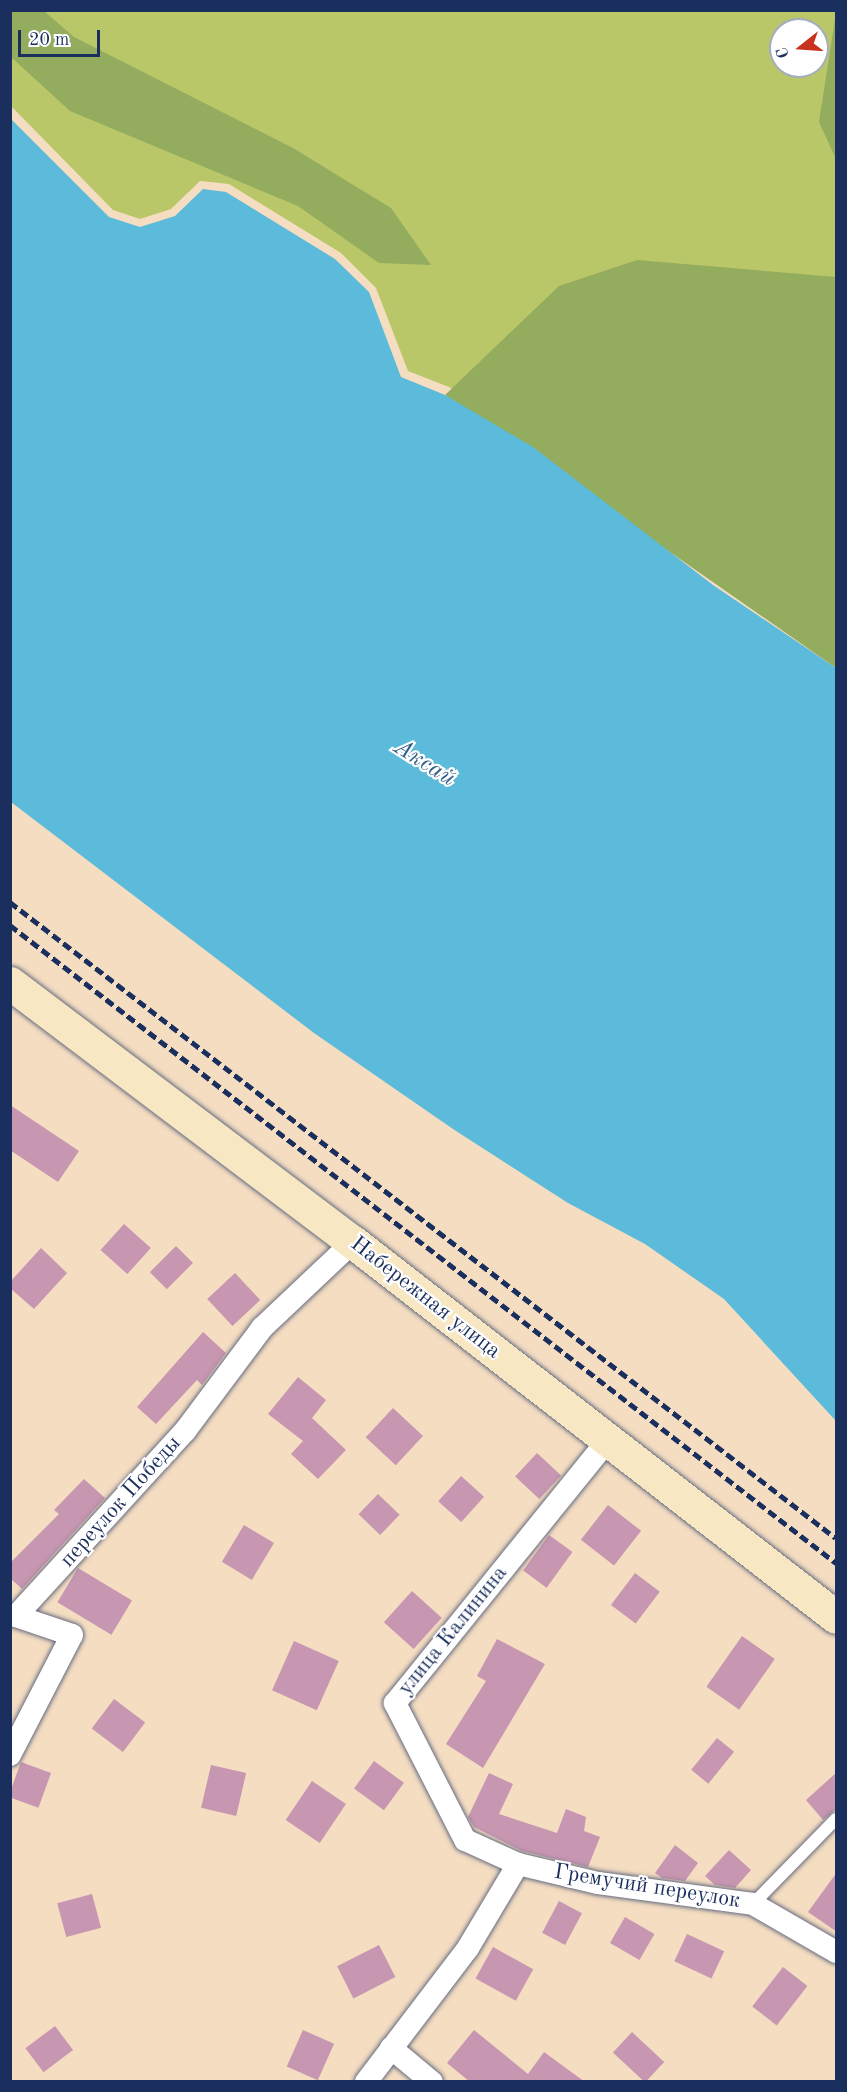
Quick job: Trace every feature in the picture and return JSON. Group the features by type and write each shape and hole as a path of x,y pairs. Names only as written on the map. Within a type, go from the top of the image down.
{"street":[{"name":"Набережная улица","path":"10,983 353,1242 837,1617"},
{"name":"переулок Победы","path":"10,1755 72,1635 13,1616 185,1431 262,1328 353,1242"},
{"name":"улица Калинина","path":"518,1863 465,1840 395,1703 609,1439"},
{"name":"Гремучий переулок","path":"518,1863 598,1883 753,1904 837,1952"},
{"path":"366,2082 468,1948 518,1863"},
{"path":"391,2048 432,2082"}],"lane":[{"path":"753,1904 837,1819"}],"green space":[{"path":"10,11 836,11 836,658 538,440 449,387 408,371 376,288 341,253 229,184 200,181 171,209 140,219 113,210 11,106"},
{"path":"10,11 44,11 74,37 293,148 391,208 431,265 379,263 298,206 70,111 11,57"},
{"path":"836,13 836,159 819,122 826,78 829,78 829,58"},
{"path":"637,260 836,277 836,668 445,395 559,286"}],"water":[{"name":"Аксай","path":"10,118 109,217 140,227 175,216 203,189 226,192 335,259 369,292 401,377 445,395 533,447 713,585 836,668 836,1421 724,1299 645,1244 568,1203 453,1129 314,1033 11,802"}],"building":[{"path":"10,1105 79,1151 58,1182 10,1150"},
{"path":"124,1224 151,1248 127,1274 101,1250"},
{"path":"176,1246 193,1263 167,1289 150,1272"},
{"path":"41,1248 67,1273 34,1309 10,1288 10,1282"},
{"path":"235,1273 260,1300 232,1326 207,1299"},
{"path":"203,1332 226,1353 202,1385 197,1380 156,1424 137,1407"},
{"path":"298,1377 326,1400 312,1418 346,1450 318,1479 291,1454 303,1441 268,1414"},
{"path":"393,1408 423,1436 396,1465 366,1437"},
{"path":"537,1453 561,1476 539,1499 515,1476"},
{"path":"461,1476 484,1497 461,1522 438,1501"},
{"path":"84,1479 105,1498 22,1589 10,1578 10,1563 59,1514 54,1510"},
{"path":"378,1494 400,1515 380,1535 359,1514"},
{"path":"608,1505 641,1531 614,1566 581,1540"},
{"path":"244,1525 274,1543 252,1580 222,1562"},
{"path":"549,1535 572,1552 547,1588 523,1571"},
{"path":"78,1568 132,1600 111,1635 57,1602"},
{"path":"635,1573 660,1592 636,1624 611,1605"},
{"path":"412,1591 442,1618 414,1649 384,1622"},
{"path":"742,1636 775,1659 739,1710 706,1687"},
{"path":"497,1639 545,1664 483,1768 446,1744 486,1681 477,1676"},
{"path":"294,1641 339,1661 317,1710 272,1690"},
{"path":"114,1699 145,1722 123,1752 92,1729"},
{"path":"717,1738 734,1752 708,1784 691,1770"},
{"path":"374,1761 404,1783 384,1810 354,1789"},
{"path":"21,1762 51,1773 38,1808 10,1797"},
{"path":"211,1765 246,1773 236,1816 201,1808"},
{"path":"837,1772 837,1808 823,1820 806,1800"},
{"path":"489,1773 513,1784 499,1814 557,1833 566,1809 586,1817 584,1831 600,1837 588,1867 522,1851 474,1827 468,1817"},
{"path":"312,1781 346,1804 320,1843 286,1820"},
{"path":"675,1845 698,1863 685,1881 662,1878 655,1873"},
{"path":"729,1850 751,1870 735,1888 715,1885 705,1876"},
{"path":"837,1872 837,1932 808,1912"},
{"path":"92,1894 101,1928 66,1937 57,1903"},
{"path":"559,1901 582,1913 565,1945 542,1933"},
{"path":"625,1917 654,1934 639,1960 610,1943"},
{"path":"687,1934 724,1951 711,1979 674,1961"},
{"path":"379,1945 395,1977 353,1998 337,1966"},
{"path":"493,1947 533,1969 516,2001 476,1978"},
{"path":"783,1967 807,1986 777,2025 752,2006"},
{"path":"55,2026 73,2050 44,2072 25,2048"},
{"path":"303,2030 334,2044 318,2080 287,2067"},
{"path":"474,2030 528,2074 544,2052 585,2082 470,2082 447,2063"},
{"path":"632,2032 664,2062 645,2082 613,2052"}],"railway":[{"path":"10,902 836,1538"},
{"path":"10,925 836,1563"}]}
